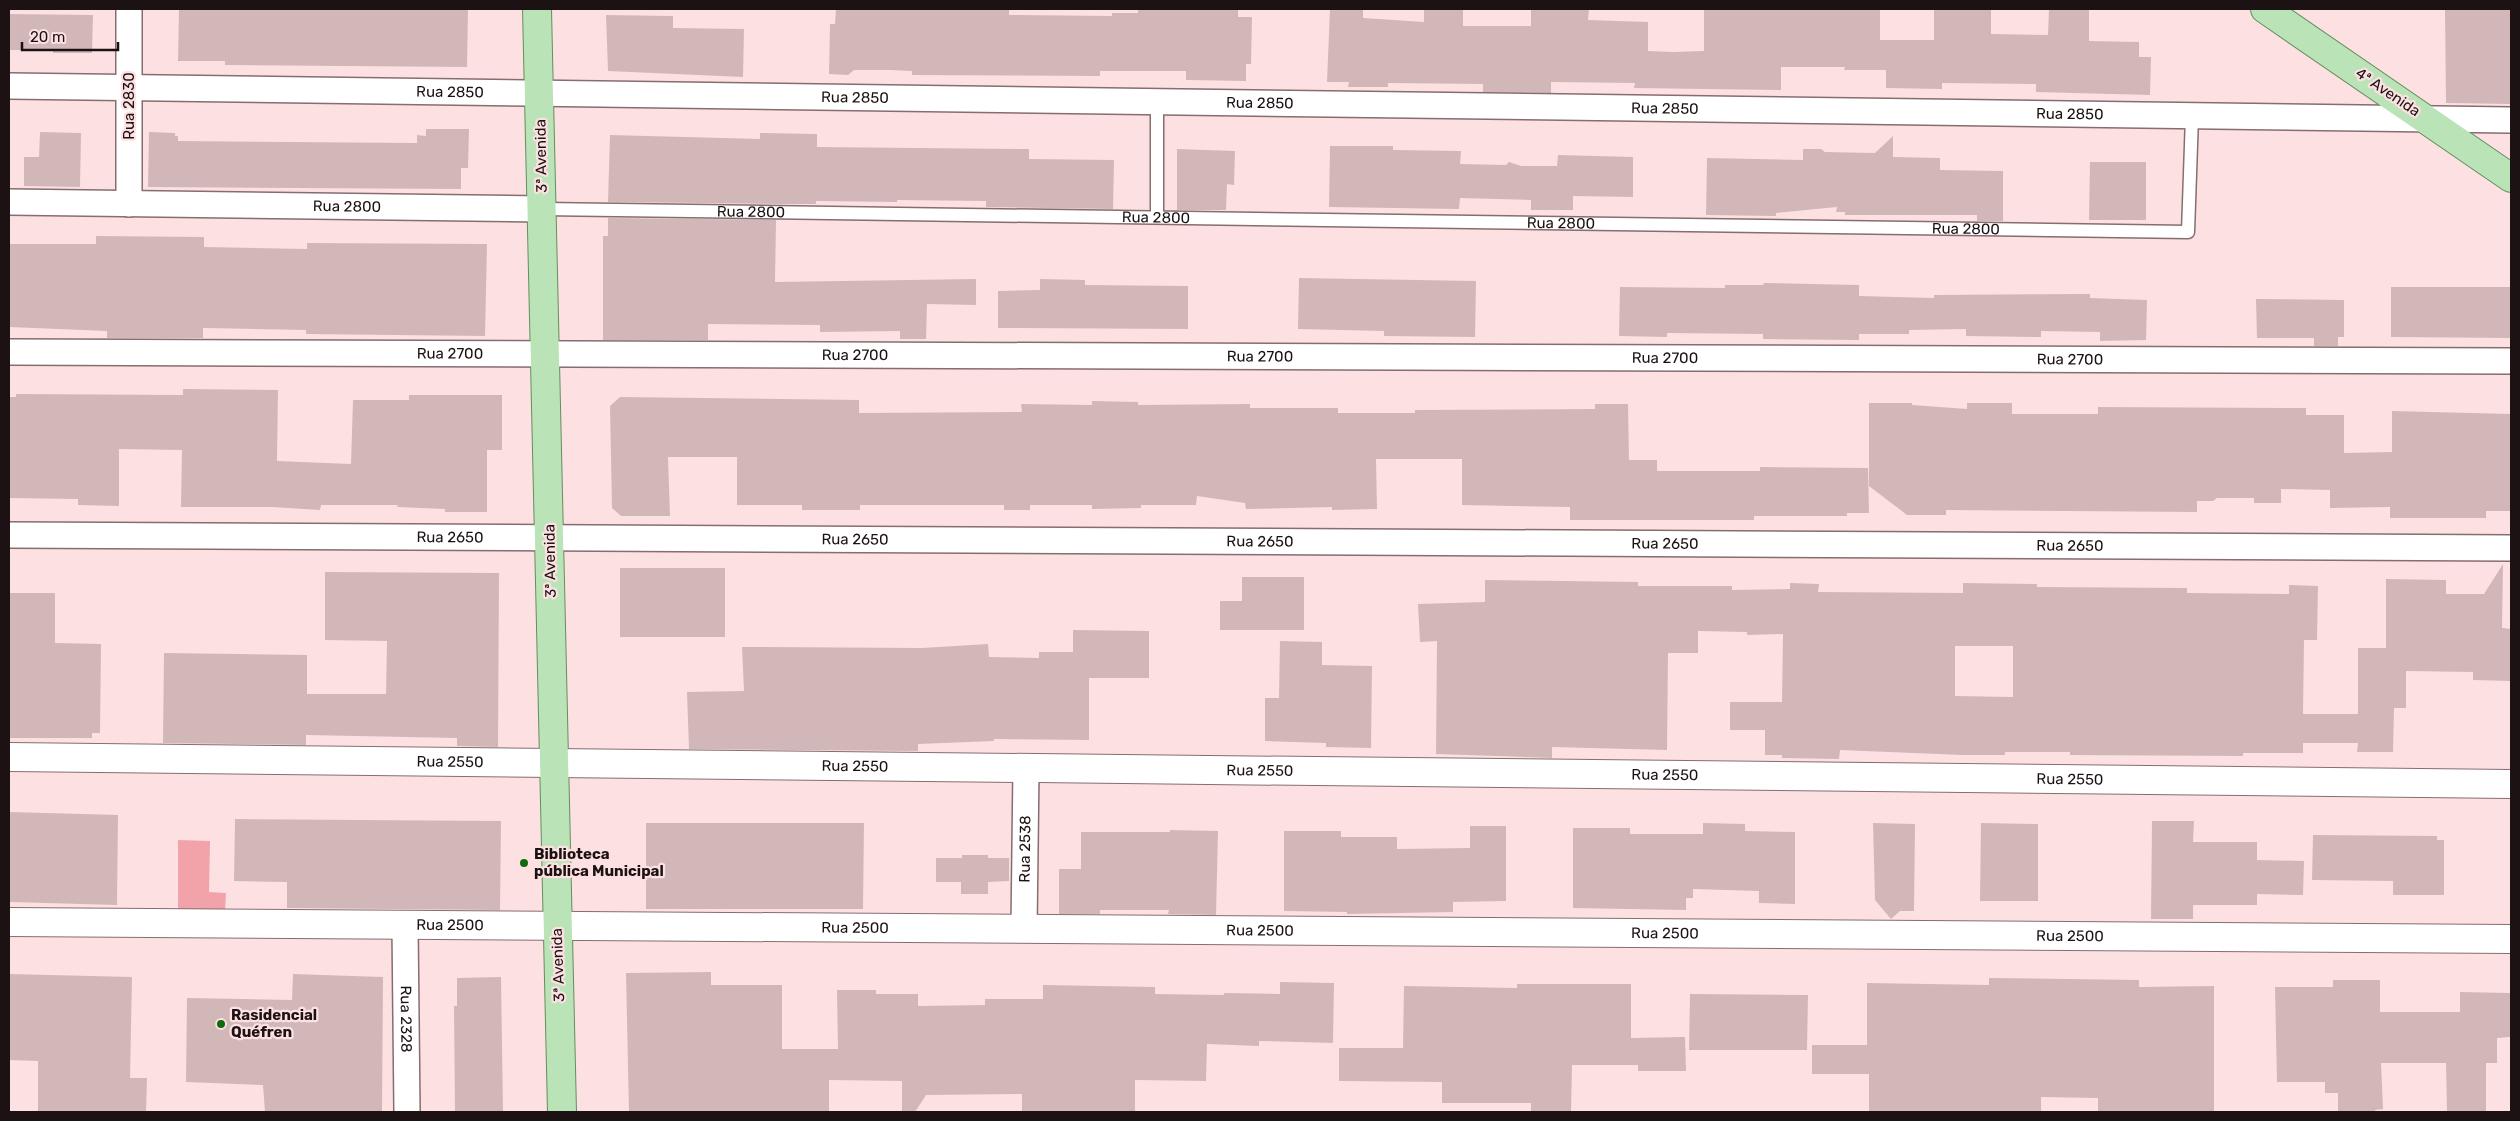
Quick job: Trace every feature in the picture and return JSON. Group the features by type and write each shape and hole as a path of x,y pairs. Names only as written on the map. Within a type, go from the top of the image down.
{"main road":[{"name":"3ª Avenida","path":"537,9 562,1112"},
{"name":"4ª Avenida","path":"2264,9 2428,119 2511,178"},
{"name":"Rua 2550","path":"9,757 2511,784"},
{"name":"Rua 2500","path":"9,922 2511,939"}],"street":[{"name":"Rua 2830","path":"129,9 129,204"},
{"name":"Rua 2850","path":"9,86 2511,120"},
{"name":"Rua 2800","path":"9,202 542,210"},
{"name":"Rua 2700","path":"9,352 2511,361"},
{"name":"Rua 2650","path":"9,535 2511,548"},
{"name":"Rua 2538","path":"1024,929 1026,768"},
{"name":"Rua 2328","path":"405,925 408,1112"}],"lane":[{"path":"1157,102 1157,217"},
{"name":"Rua 2800","path":"542,210 2188,232 2192,116"}],"shaded area":[{"path":"178,840 210,841 209,892 226,893 225,912 178,911"}],"building":[{"path":"179,9 468,9 467,67 225,65 225,61 178,61"},
{"path":"836,9 1009,9 1009,15 1112,16 1112,13 1138,13 1138,9 1238,9 1238,17 1252,17 1251,64 1246,64 1246,81 1186,80 1186,71 1100,71 1100,76 912,75 912,71 891,70 854,70 848,75 829,74 830,24 835,24"},
{"path":"1330,9 1363,9 1363,18 1424,22 1424,9 1463,9 1463,26 1531,26 1531,9 1589,9 1588,20 1648,22 1648,51 1673,52 1704,51 1704,9 1880,9 1880,40 1934,40 1934,9 1991,10 1991,34 2048,35 2049,9 2089,9 2089,41 2139,42 2139,57 2151,57 2150,95 2036,92 2036,84 1942,83 1942,89 1886,88 1886,70 1844,70 1845,67 1781,67 1781,90 1634,88 1635,83 1551,82 1551,93 1483,92 1483,84 1388,83 1388,87 1348,87 1349,82 1327,82"},
{"path":"2445,9 2511,9 2511,104 2446,103"},
{"path":"9,14 93,15 92,53 53,53 53,50 9,50"},
{"path":"606,15 673,16 673,28 744,29 743,77 608,71"},
{"path":"426,129 469,129 468,168 461,168 461,189 148,187 149,132 175,133 175,136 178,136 178,141 417,143 417,135 426,136"},
{"path":"40,132 81,133 80,187 24,186 24,157 39,157"},
{"path":"760,133 817,134 817,147 1029,149 1029,159 1114,160 1113,209 986,207 986,201 816,201 816,204 608,202 610,135 760,139"},
{"path":"1893,136 1893,157 1940,158 1940,170 2003,171 2003,221 1977,221 1977,215 1845,215 1845,212 1836,212 1837,207 1776,213 1776,216 1706,215 1707,158 1803,160 1803,149 1821,149 1825,152 1875,153"},
{"path":"1330,146 1393,146 1393,150 1461,151 1460,164 1506,165 1509,162 1521,166 1557,166 1558,155 1633,157 1633,197 1573,196 1573,210 1531,210 1531,200 1460,198 1459,209 1329,207"},
{"path":"1177,149 1235,151 1234,185 1227,184 1226,210 1177,210"},
{"path":"2090,162 2146,162 2146,220 2089,220"},
{"path":"608,218 776,220 775,282 976,279 976,305 927,304 926,339 900,339 900,331 820,332 820,325 708,324 708,340 603,340 603,236 608,236"},
{"path":"96,236 204,237 204,247 307,249 307,243 487,244 485,336 306,334 306,330 203,328 203,338 107,338 107,331 9,327 9,244 96,244"},
{"path":"1299,278 1476,281 1475,337 1384,336 1384,331 1298,329"},
{"path":"1040,279 1085,280 1085,285 1188,286 1188,329 998,328 998,291 1040,290"},
{"path":"1764,283 1859,285 1859,296 1934,298 1934,295 2090,294 2090,298 2147,300 2146,340 2100,341 2100,332 2041,331 2041,337 1966,336 1966,329 1909,330 1909,334 1859,334 1859,340 1763,339 1763,334 1667,333 1667,337 1619,336 1620,287 1725,288 1725,285 1763,285"},
{"path":"2391,287 2511,287 2511,338 2391,337"},
{"path":"2256,299 2344,300 2344,337 2338,337 2338,346 2314,346 2314,338 2257,338"},
{"path":"183,389 278,390 277,461 351,464 353,400 409,400 409,395 502,395 502,450 487,450 487,512 445,512 445,509 397,507 398,505 321,505 320,510 272,507 181,507 182,450 119,449 119,506 78,505 78,499 9,498 9,397 16,397 16,394 183,395"},
{"path":"620,397 859,400 859,413 1022,412 1021,404 1092,405 1092,401 1138,402 1138,405 1250,404 1250,408 1338,408 1338,413 1415,413 1415,410 1595,409 1595,404 1628,404 1629,460 1657,460 1657,471 1760,471 1760,467 1868,468 1869,513 1847,513 1847,516 1754,516 1754,520 1570,520 1570,507 1462,505 1462,459 1376,459 1377,509 1332,510 1332,507 1246,509 1245,503 1197,496 1196,505 1141,505 1141,508 1092,509 1092,505 1030,505 1030,510 1004,510 1004,505 860,505 860,510 802,510 802,505 737,505 737,457 668,457 670,516 621,516 612,508 610,406"},
{"path":"1869,403 1912,403 1912,405 1967,409 1967,403 2012,403 2012,414 2098,414 2098,407 2306,408 2306,415 2344,415 2344,453 2392,452 2392,411 2511,414 2511,511 2486,511 2486,518 2390,518 2390,507 2330,508 2330,490 2281,489 2281,503 2254,503 2254,498 2217,498 2213,501 2197,501 2197,512 1946,510 1946,515 1907,515 1869,486"},
{"path":"2503,564 2502,628 2511,629 2511,681 2473,680 2473,672 2406,671 2406,708 2394,708 2393,752 2357,752 2358,743 2303,743 2303,753 2243,753 2243,756 2070,755 2070,752 2005,752 2005,755 1962,755 1840,750 1839,759 1782,758 1782,755 1765,755 1765,730 1730,730 1730,702 1782,702 1783,634 1747,635 1747,632 1698,631 1698,653 1668,653 1667,750 1552,747 1552,758 1436,754 1437,641 1420,642 1418,604 1485,602 1485,580 1638,582 1638,586 1732,586 1732,590 1790,589 1790,583 1819,584 1818,592 1963,593 1963,583 2037,584 2037,587 2187,588 2187,593 2289,594 2289,585 2318,586 2317,640 2304,640 2303,714 2358,714 2358,648 2386,648 2386,579 2446,580 2446,594 2484,594","holes":["1955,646 2013,646 2013,697 1955,696"]},
{"path":"620,568 725,568 725,637 620,637"},
{"path":"325,572 499,573 498,747 457,746 457,738 306,735 306,745 163,743 164,653 307,655 307,694 386,694 387,641 325,640"},
{"path":"1242,577 1304,577 1304,630 1220,630 1220,601 1242,601"},
{"path":"9,593 55,593 55,643 101,644 100,733 92,733 92,738 9,738"},
{"path":"1073,630 1149,631 1149,678 1089,678 1089,740 994,739 994,741 918,744 918,751 689,749 687,692 744,691 742,647 922,648 988,644 989,657 1039,658 1039,652 1073,652"},
{"path":"1280,641 1322,642 1322,665 1372,666 1371,748 1326,747 1326,743 1265,741 1265,698 1279,698"},
{"path":"9,812 118,815 117,905 9,902"},
{"path":"235,819 501,821 500,910 287,908 287,882 234,881"},
{"path":"2152,821 2194,821 2193,842 2257,842 2257,860 2304,861 2303,895 2257,894 2257,905 2193,905 2193,919 2151,919"},
{"path":"646,823 864,823 863,909 646,909"},
{"path":"1703,823 1745,824 1745,831 1795,832 1795,904 1759,903 1759,891 1693,889 1693,898 1686,898 1686,910 1573,908 1573,828 1630,828 1630,834 1703,834"},
{"path":"1873,823 1915,824 1914,911 1900,911 1891,919 1875,900"},
{"path":"1981,823 2038,824 2038,901 1980,901"},
{"path":"1470,826 1506,826 1506,901 1453,902 1453,912 1347,914 1347,912 1284,911 1284,831 1341,831 1341,837 1397,837 1397,849 1470,848"},
{"path":"1170,830 1218,831 1216,915 1168,914 1169,910 1100,910 1100,914 1059,914 1059,869 1081,869 1081,832 1170,832"},
{"path":"2313,835 2437,836 2437,840 2444,840 2444,895 2393,895 2393,881 2312,880"},
{"path":"962,855 988,855 988,858 1009,858 1009,881 988,882 988,894 961,894 961,882 936,882 936,858 962,858"},
{"path":"711,972 711,985 782,985 782,1049 838,1049 837,990 876,990 876,994 918,994 918,1006 985,1005 985,999 1043,999 1043,985 1155,987 1155,994 1224,995 1224,993 1280,994 1280,982 1334,983 1333,1043 1259,1041 1259,1046 1207,1044 1206,1081 1135,1080 1135,1112 1022,1112 1022,1094 926,1095 915,1112 902,1112 902,1081 829,1080 829,1112 629,1112 626,973"},
{"path":"9,974 132,977 130,1078 147,1078 146,1112 38,1112 38,1061 9,1060"},
{"path":"293,974 383,977 382,1112 265,1112 263,1085 186,1082 187,998 292,1000"},
{"path":"501,977 503,1112 455,1112 454,1006 457,1006 457,978"},
{"path":"1989,978 2139,980 2139,987 2214,986 2214,1112 2098,1112 2098,1098 2041,1097 2041,1112 1869,1112 1869,1074 1812,1074 1812,1045 1867,1045 1867,983 1989,985"},
{"path":"2333,980 2380,980 2380,1012 2460,1012 2460,992 2510,993 2510,1037 2497,1038 2497,1063 2486,1063 2486,1112 2447,1112 2446,1063 2381,1063 2383,1109 2375,1110 2375,1112 2338,1112 2338,1093 2325,1093 2325,1082 2277,1082 2275,987 2333,987"},
{"path":"1517,984 1631,984 1631,1038 1685,1037 1686,1071 1638,1071 1638,1065 1572,1065 1571,1112 1531,1112 1531,1103 1442,1103 1442,1082 1339,1081 1339,1048 1403,1048 1404,986 1517,988"},
{"path":"1690,994 1808,995 1807,1050 1689,1050"}],"place":[{"name":"Biblioteca pública Municipal","path":"524,863"},
{"name":"Rasidencial Quéfren","path":"221,1024"}]}
